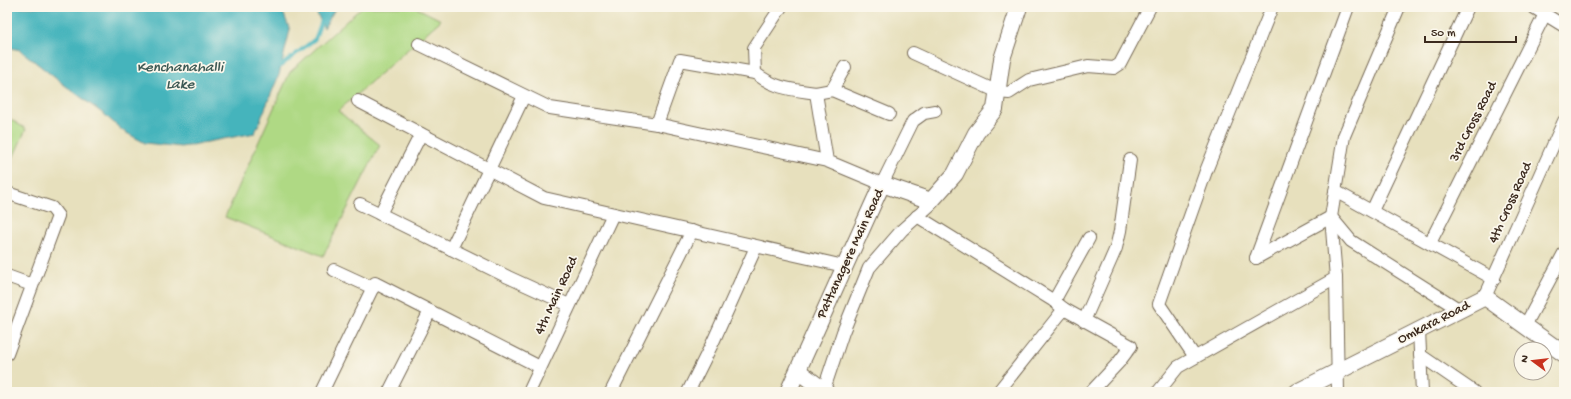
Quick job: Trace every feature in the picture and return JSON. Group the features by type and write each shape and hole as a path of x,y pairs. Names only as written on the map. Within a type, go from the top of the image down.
{"street":[{"path":"755,73 754,48 781,7"},
{"path":"798,371 825,391 843,332 869,268 902,230 930,205 931,201 956,174 976,133 995,109 1002,59 1019,7"},
{"path":"914,53 998,92 1009,93 1028,80 1088,66 1114,68 1120,64 1150,7"},
{"path":"1195,357 1159,304 1206,171 1272,7"},
{"path":"1331,217 1256,258 1348,7"},
{"path":"1338,392 1336,278 1331,217 1335,191 1344,136 1399,7"},
{"path":"1372,211 1468,7"},
{"path":"1532,7 1564,26"},
{"name":"3rd Cross Road","path":"1430,243 1545,14"},
{"path":"419,44 550,108 657,124 827,161 882,184 913,121 924,113 935,111"},
{"path":"657,124 680,60 755,73 770,84 788,89 816,93 832,90 889,114"},
{"path":"832,90 845,67"},
{"path":"816,93 827,161"},
{"path":"451,249 524,96"},
{"path":"358,101 544,198 844,266"},
{"name":"4th Cross Road","path":"1486,297 1564,121"},
{"path":"380,214 421,134"},
{"path":"1084,321 1116,248 1120,231 1130,160"},
{"name":"Pattanagere Main Road","path":"788,392 882,184 931,201"},
{"path":"1335,191 1494,279"},
{"path":"7,193 52,208 58,216 8,352"},
{"path":"360,204 508,277 569,305"},
{"name":"4th Main Road","path":"529,392 613,214"},
{"path":"917,216 1054,301 1064,309 1130,346 1119,362 1091,392"},
{"path":"1331,217 1351,241 1460,310"},
{"path":"612,392 692,231"},
{"path":"1054,301 1089,238"},
{"path":"688,392 714,342 756,247"},
{"path":"1526,324 1559,274 1564,253"},
{"path":"334,270 373,288"},
{"path":"7,276 32,285"},
{"path":"1158,392 1178,367 1336,278"},
{"path":"322,392 375,283 540,367"},
{"name":"Omkara Road","path":"1297,392 1486,297 1526,324 1564,354"},
{"path":"998,392 1064,309"},
{"path":"389,392 430,311"},
{"path":"1419,331 1422,392"},
{"path":"1420,355 1474,392"}],"green space":[{"path":"362,7 415,7 441,20 338,111 380,145 323,256 225,217 290,72"},
{"path":"7,117 26,129 13,158 7,154"}],"water":[{"name":"Kenchanahalli Lake","path":"7,7 281,7 290,30 279,75 255,133 181,147 145,143 123,131 105,115 20,50 7,47"},
{"path":"319,7 336,7 324,28 316,12"}],"waterway":[{"path":"278,68 315,39 323,17"}]}
